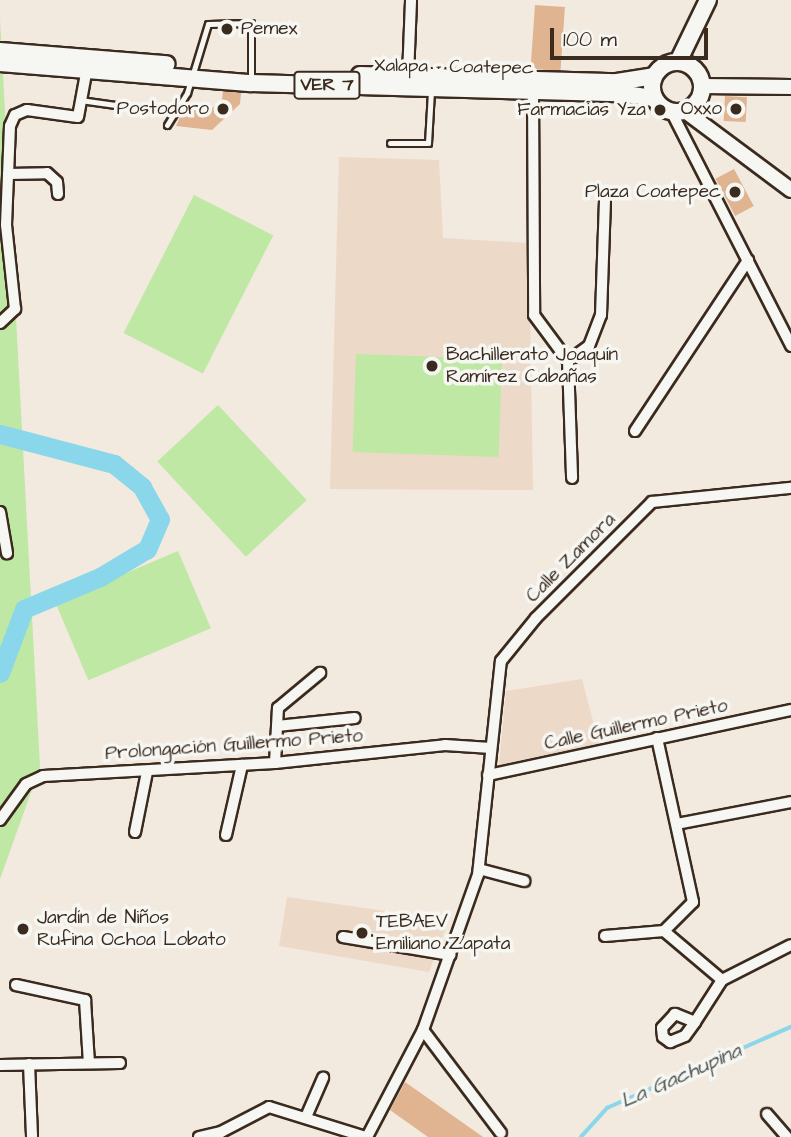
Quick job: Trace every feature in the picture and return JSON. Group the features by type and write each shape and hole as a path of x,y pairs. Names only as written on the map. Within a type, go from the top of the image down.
{"main road":[{"path":"678,62 708,0"},
{"name":"Xalapa - Coatepec","path":"0,51 251,78 655,98"},
{"path":"678,111 698,100 702,86 694,68 678,62 663,65 654,76 655,98 678,111 791,190"},
{"name":"Xalapa - Coatepec","path":"0,64 193,72"},
{"name":"Xalapa - Coatepec","path":"251,78 408,76 617,82 654,76"},
{"path":"702,86 791,86"}],"street":[{"path":"408,76 411,0"},
{"path":"0,323 15,309 7,251 10,126 15,115 27,110 78,117 87,68"},
{"path":"533,90 534,315 568,361 572,478"},
{"path":"678,111 791,346"},
{"path":"8,174 47,173 57,182 58,194"},
{"path":"568,361 589,346 601,315 605,200"},
{"path":"635,431 748,260"},
{"name":"Calle Zamora","path":"366,1137 423,1030 479,869 501,661 536,618 652,502 791,488"},
{"path":"0,512 7,553"},
{"path":"275,763 278,708 320,673"},
{"name":"Calle Guillermo Prieto","path":"488,775 791,710"},
{"path":"276,726 355,718"},
{"path":"605,936 664,930 693,902 657,738"},
{"name":"Prolongación Guillermo Prieto","path":"0,820 26,784 37,777 275,763 446,745 491,748"},
{"path":"226,835 242,765"},
{"path":"135,832 147,772"},
{"path":"677,824 791,802"},
{"path":"479,869 524,881"},
{"path":"664,930 722,980"},
{"path":"343,937 450,955"},
{"path":"695,1022 722,980 791,945"},
{"path":"16,985 85,1000 89,1063"},
{"path":"423,1030 501,1133"},
{"path":"0,1065 120,1063"},
{"path":"29,1064 32,1137"},
{"path":"306,1117 323,1078"},
{"path":"199,1137 221,1132 270,1107 366,1137"},
{"path":"767,1114 787,1137"}],"lane":[{"path":"167,125 193,72 208,24 245,20 254,28 251,78"},
{"path":"390,143 428,143 431,88"},
{"path":"80,100 114,105"}],"shaded area":[{"name":"Bachillerato Joaquín Ramírez Cabañas","path":"339,157 439,160 443,238 529,243 533,490 330,489"},
{"path":"582,679 599,744 499,765 506,691"},
{"name":"TEBAEV Emiliano Zapata","path":"287,897 449,920 429,972 279,946"}],"green space":[{"path":"0,19 40,767 0,879"},
{"path":"194,195 273,235 203,374 124,333"},
{"path":"356,354 502,359 498,457 353,452"},
{"path":"218,405 307,500 246,557 157,462"},
{"path":"178,551 211,628 88,680 56,603"}],"building":[{"path":"535,5 565,7 560,71 531,69"},
{"name":"Postodoro","path":"223,91 241,93 240,104 212,130 176,126 184,108 210,110 222,99"},
{"name":"Oxxo","path":"725,96 747,97 746,122 724,121"},
{"name":"Plaza Coatepec","path":"734,169 754,206 735,216 715,179"},
{"path":"405,1082 483,1137 428,1137 390,1110"}],"waterway":[{"path":"0,434 114,464 142,487 160,519 147,549 100,577 24,609 0,673"},
{"name":"La Gachupina","path":"581,1137 607,1108 791,1027"}],"place":[{"name":"Pemex","path":"227,29"},
{"name":"Postodoro","path":"223,109"},
{"name":"Oxxo","path":"736,109"},
{"name":"Farmacias Yza","path":"660,110"},
{"name":"Plaza Coatepec","path":"735,192"},
{"name":"Bachillerato Joaquín Ramírez Cabañas","path":"432,366"},
{"name":"Jardín de Niños Rufina Ochoa Lobato","path":"23,929"},
{"name":"TEBAEV Emiliano Zapata","path":"362,933"}]}
